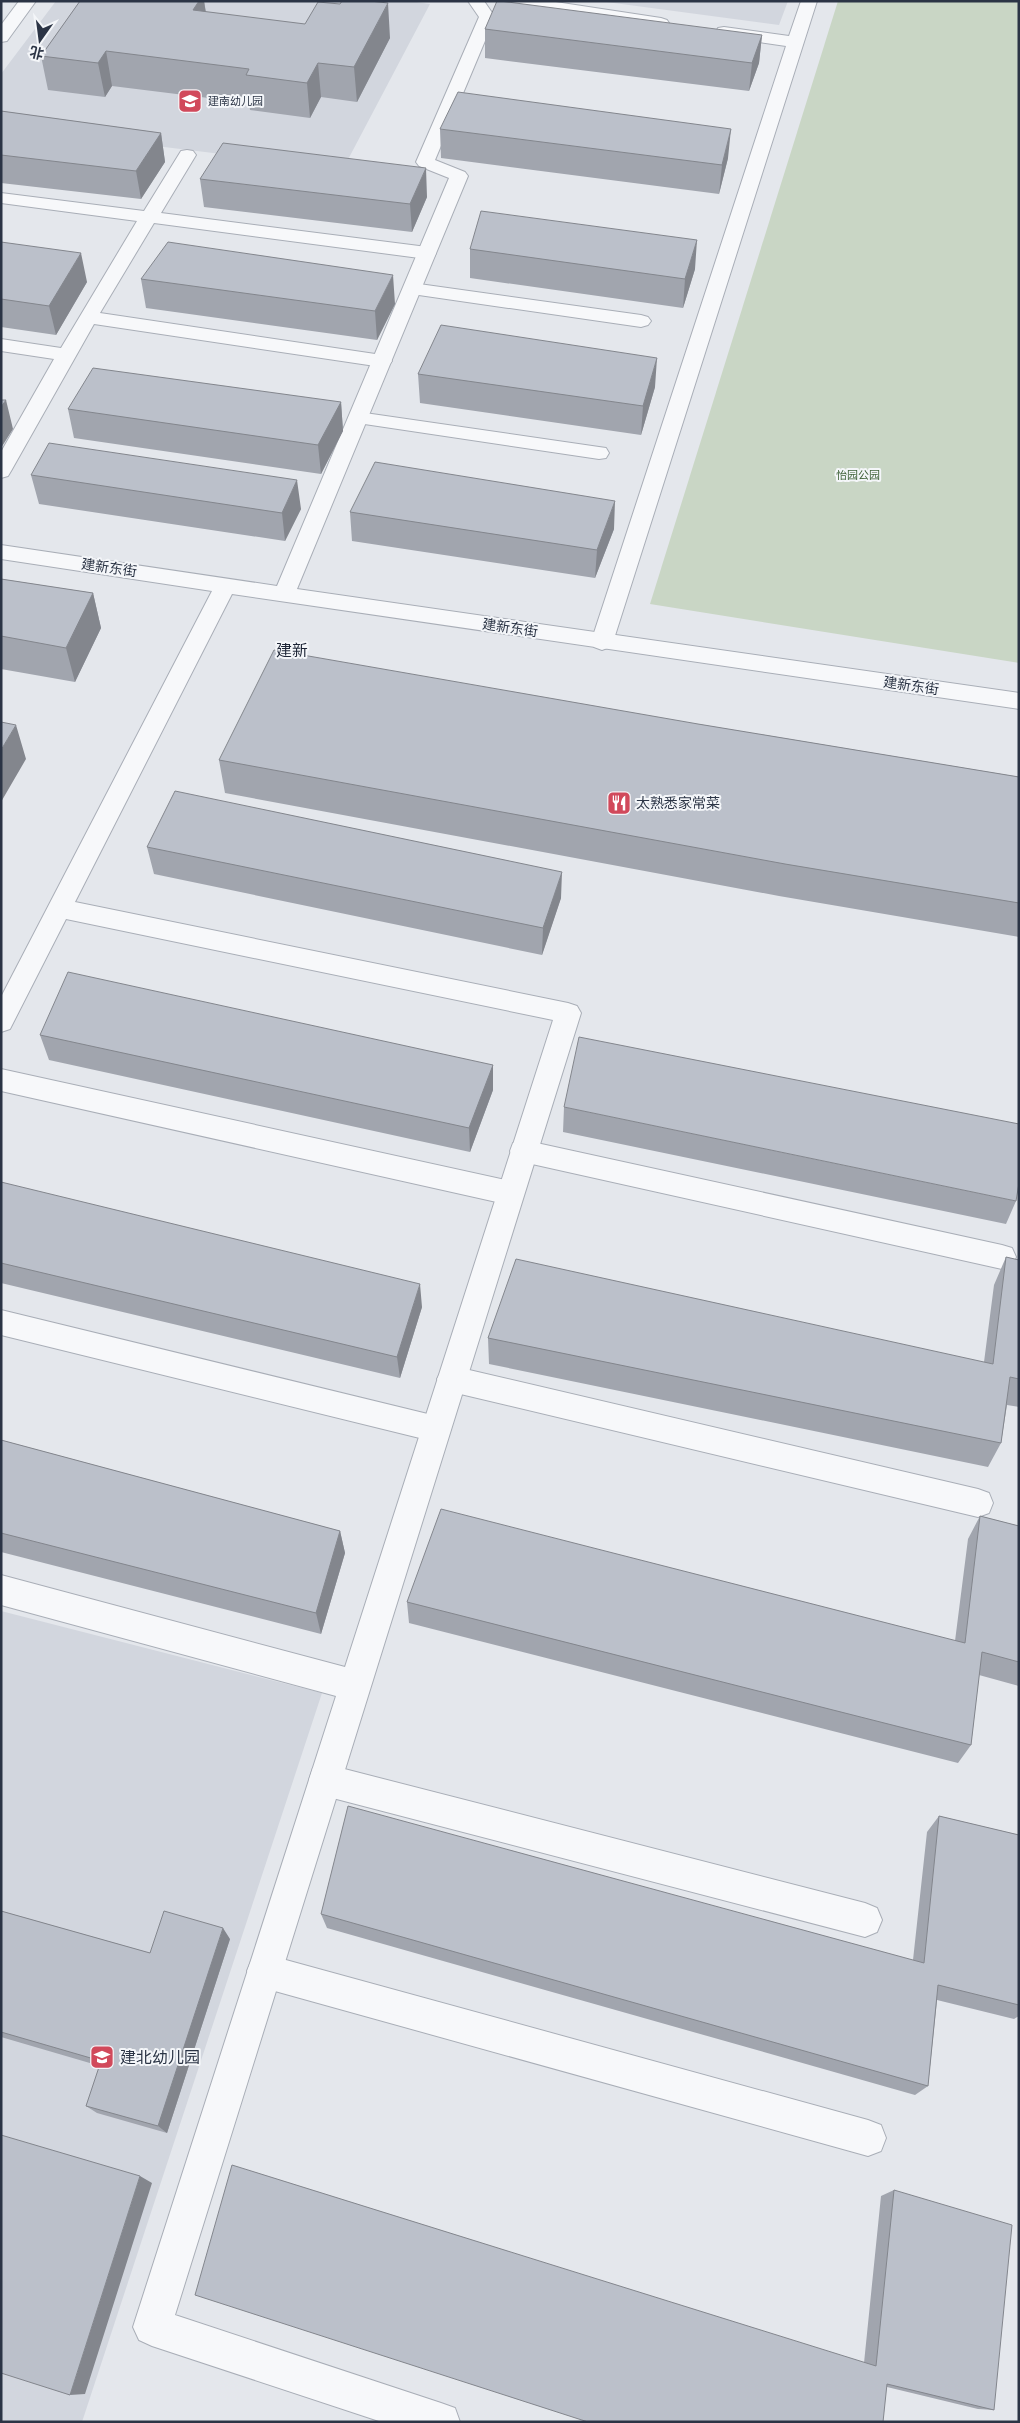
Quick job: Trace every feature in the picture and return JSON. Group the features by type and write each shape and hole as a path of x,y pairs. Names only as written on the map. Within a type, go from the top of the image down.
{"street":[{"path":"1,38 28,1"},
{"path":"284,595 459,176 425,162 487,17 476,1"},
{"path":"514,1 679,25"},
{"path":"602,642 809,1"},
{"path":"708,29 796,42"},
{"path":"1,471 88,317 187,155"},
{"path":"1,198 427,253"},
{"path":"412,289 641,321"},
{"path":"88,317 382,360"},
{"path":"1,345 66,355"},
{"path":"358,418 599,453"},
{"name":"建新东街","path":"1,552 602,642 1019,701"},
{"path":"1,1022 225,586"},
{"path":"60,908 568,1013 152,2327 441,2422"},
{"path":"1,1080 510,1194"},
{"path":"524,1151 1002,1257"},
{"path":"1,1322 436,1429"},
{"path":"452,1379 978,1504"},
{"path":"1,1590 355,1685"},
{"path":"325,1780 865,1920"},
{"path":"264,1971 868,2138"}],"shaded area":[{"name":"建南幼儿园","path":"56,1 409,1 430,4 343,169 1,127 1,74"},
{"path":"599,1 788,1 779,25"},
{"name":"建北幼儿园","path":"1,1611 322,1693 82,2422 1,2422"}],"green space":[{"name":"怡园公园","path":"838,1 1019,1 1019,663 650,604"}],"building":[{"path":"80,1 199,1 193,10 305,24 318,2 340,4 342,1 370,1 388,3 354,67 318,63 307,83 246,75 249,69 106,51 98,63 41,56"},
{"path":"497,1 762,35 752,63 485,29"},
{"path":"458,92 731,129 722,165 440,129"},
{"path":"1,111 161,133 136,171 1,155"},
{"path":"223,143 426,168 410,204 200,179"},
{"path":"481,211 697,240 685,279 470,249"},
{"path":"1,242 81,253 49,306 1,299"},
{"path":"168,242 393,275 375,311 141,279"},
{"path":"441,325 657,358 643,406 418,374"},
{"path":"93,368 341,402 318,445 68,409"},
{"path":"1,400 6,400 1,407"},
{"path":"49,443 297,480 282,513 31,475"},
{"path":"375,462 615,501 597,550 350,512"},
{"path":"1,579 93,593 66,648 1,636"},
{"name":"太熟悉家常菜","path":"274,650 698,724 1019,777 1019,903 785,864 219,760"},
{"path":"1,722 16,725 1,750"},
{"path":"175,791 562,872 543,928 147,847"},
{"path":"68,972 493,1065 469,1128 40,1035"},
{"path":"579,1037 1019,1124 1019,1183 1016,1201 564,1107"},
{"path":"1,1182 420,1284 397,1357 1,1263"},
{"path":"1006,1257 1019,1260 1019,1379 1010,1377 1001,1443 488,1338 516,1259 993,1364"},
{"path":"1,1440 340,1531 316,1613 1,1533"},
{"path":"441,1509 965,1643 980,1516 1019,1526 1019,1662 982,1652 971,1745 407,1602"},
{"path":"348,1806 924,1963 939,1816 1019,1835 1019,2005 938,1985 928,2086 321,1914"},
{"path":"1,1911 150,1953 164,1911 223,1928 158,2126 86,2106 101,2061 1,2032"},
{"path":"1,2135 140,2176 70,2395 1,2373"},
{"path":"232,2165 876,2366 894,2190 1012,2225 994,2410 887,2384 883,2422 588,2422 195,2295"}],"place":[{"name":"建南幼儿园","path":"190,101"},
{"name":"太熟悉家常菜","path":"619,803"},
{"name":"建北幼儿园","path":"102,2057"}],"district":[{"name":"建新","path":"292,650"}]}
